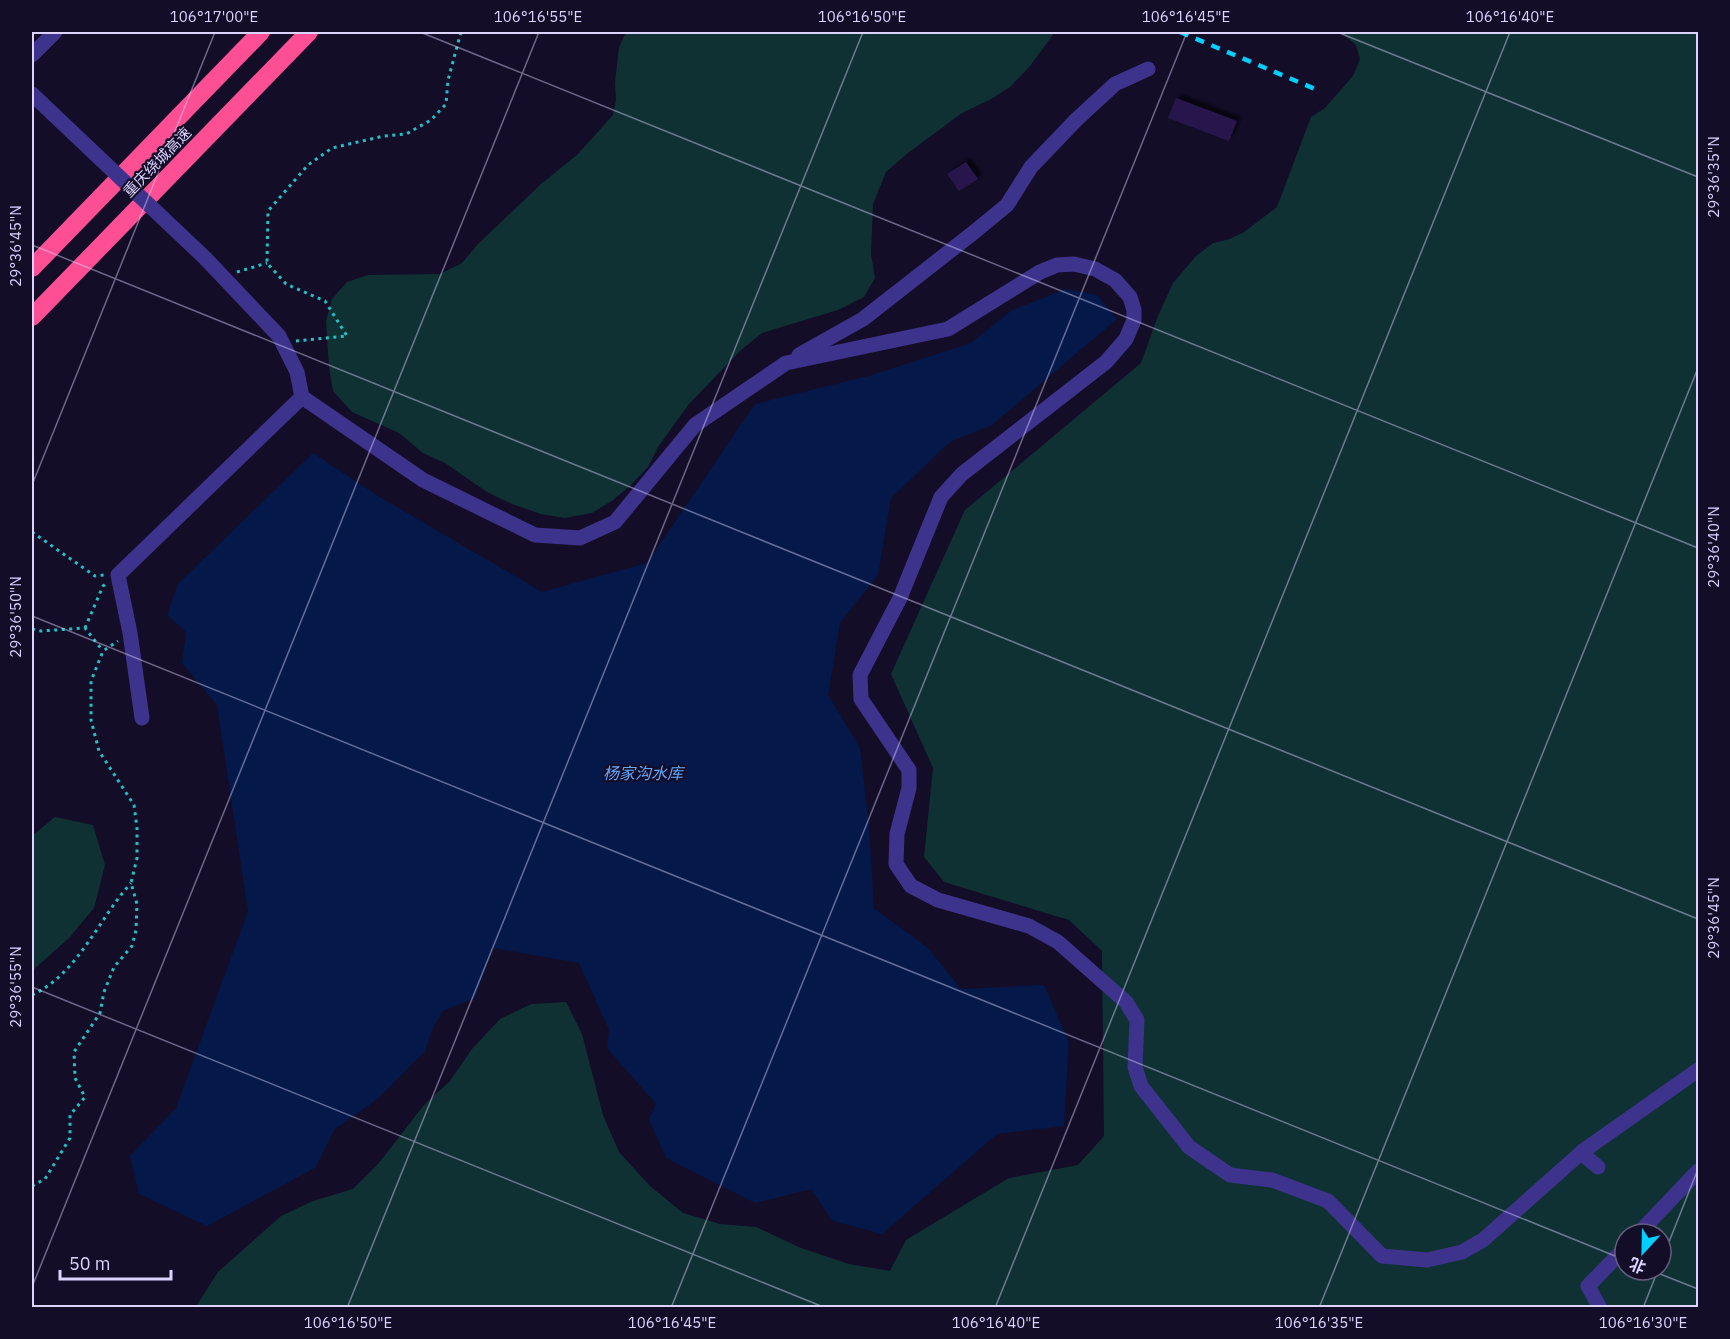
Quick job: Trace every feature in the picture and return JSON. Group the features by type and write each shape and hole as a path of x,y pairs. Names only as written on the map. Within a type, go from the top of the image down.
{"highway":[{"name":"重庆绕城高速","path":"32,268 261,32"},
{"name":"重庆绕城高速","path":"32,317 309,32"}],"street":[{"path":"32,55 55,32"},
{"path":"32,94 206,259 279,336 297,372 302,397 423,480 535,535 580,538 615,522 695,425 786,363 863,319 1007,205 1031,167 1076,120 1115,84 1148,69"},
{"path":"786,363 948,329 1040,272 1057,265 1074,264 1095,269 1115,280 1130,297 1134,320 1126,339 1106,362 962,474 941,497 900,598 860,675 861,699 909,770 909,788 897,834 896,864 911,886 938,900 1029,926 1058,942 1126,1002 1137,1020 1135,1066 1141,1086 1189,1147 1230,1174 1272,1180 1328,1201 1382,1256 1427,1260 1462,1252 1483,1240 1583,1151 1698,1070"},
{"path":"142,718 130,633 118,575 302,397"},
{"path":"1583,1151 1585,1156 1598,1167"},
{"path":"1649,1222 1698,1171"},
{"path":"1600,1308 1588,1286 1613,1260"}],"path":[{"path":"284,347 299,339 347,336 325,301 286,284 267,263 268,211 308,165 332,148 384,136 406,134 431,120 446,104 448,80 461,32"},
{"path":"222,276 267,263"},
{"path":"32,532 95,576 118,575"},
{"path":"85,628 103,586 118,575"},
{"path":"32,629 41,631 85,628"},
{"path":"85,628 103,651"},
{"path":"32,995 43,990 74,961 91,941 115,901 131,883 137,858 134,805 99,751 91,720 91,681 103,651 130,633"},
{"path":"32,1186 45,1179 70,1138 70,1115 85,1097 75,1078 74,1052 100,1012 104,992 114,967 132,946 138,904 131,883"}],"green space":[{"path":"626,32 1055,32 1030,66 1010,87 962,113 886,172 873,204 871,254 875,278 864,297 838,310 762,333 741,350 689,404 658,447 648,467 631,485 592,513 565,518 541,514 487,492 445,463 423,453 399,433 352,412 333,391 326,321 332,299 347,282 368,275 440,274 462,263 478,244 541,184 577,155 613,115 619,47"},
{"path":"1340,32 1698,32 1698,1307 195,1308 218,1272 281,1216 313,1201 353,1189 378,1164 424,1105 450,1081 472,1049 500,1019 531,1004 566,1002 582,1034 603,1115 619,1152 650,1186 683,1213 720,1224 756,1227 801,1248 849,1264 890,1271 906,1240 1009,1178 1078,1165 1104,1136 1102,951 1069,920 944,882 924,857 933,768 891,674 965,510 1141,363 1173,283 1196,256 1213,243 1230,239 1244,232 1277,207 1311,117 1325,108 1353,76 1360,59 1356,45"},
{"path":"55,817 93,825 105,865 94,908 69,938 32,971 32,836"}],"water":[{"name":"杨家沟水库","path":"1066,289 1097,295 1117,319 992,425 950,442 891,498 878,575 840,623 828,695 860,748 869,825 874,908 928,948 961,989 1044,985 1069,1042 1064,1126 997,1134 882,1234 833,1221 811,1189 755,1203 666,1158 649,1119 656,1104 607,1048 609,1030 579,963 493,948 475,998 443,1011 433,1027 425,1051 379,1098 334,1130 315,1168 207,1226 139,1194 130,1156 176,1108 248,911 217,705 182,663 186,632 167,615 178,584 313,453 378,496 542,592 647,563 755,404 872,375 971,343 1012,310"}],"building":[{"path":"1176,98 1237,121 1229,141 1168,118"},
{"path":"966,162 978,179 959,191 947,174"}],"railway":[{"path":"1180,32 1320,91"}]}
